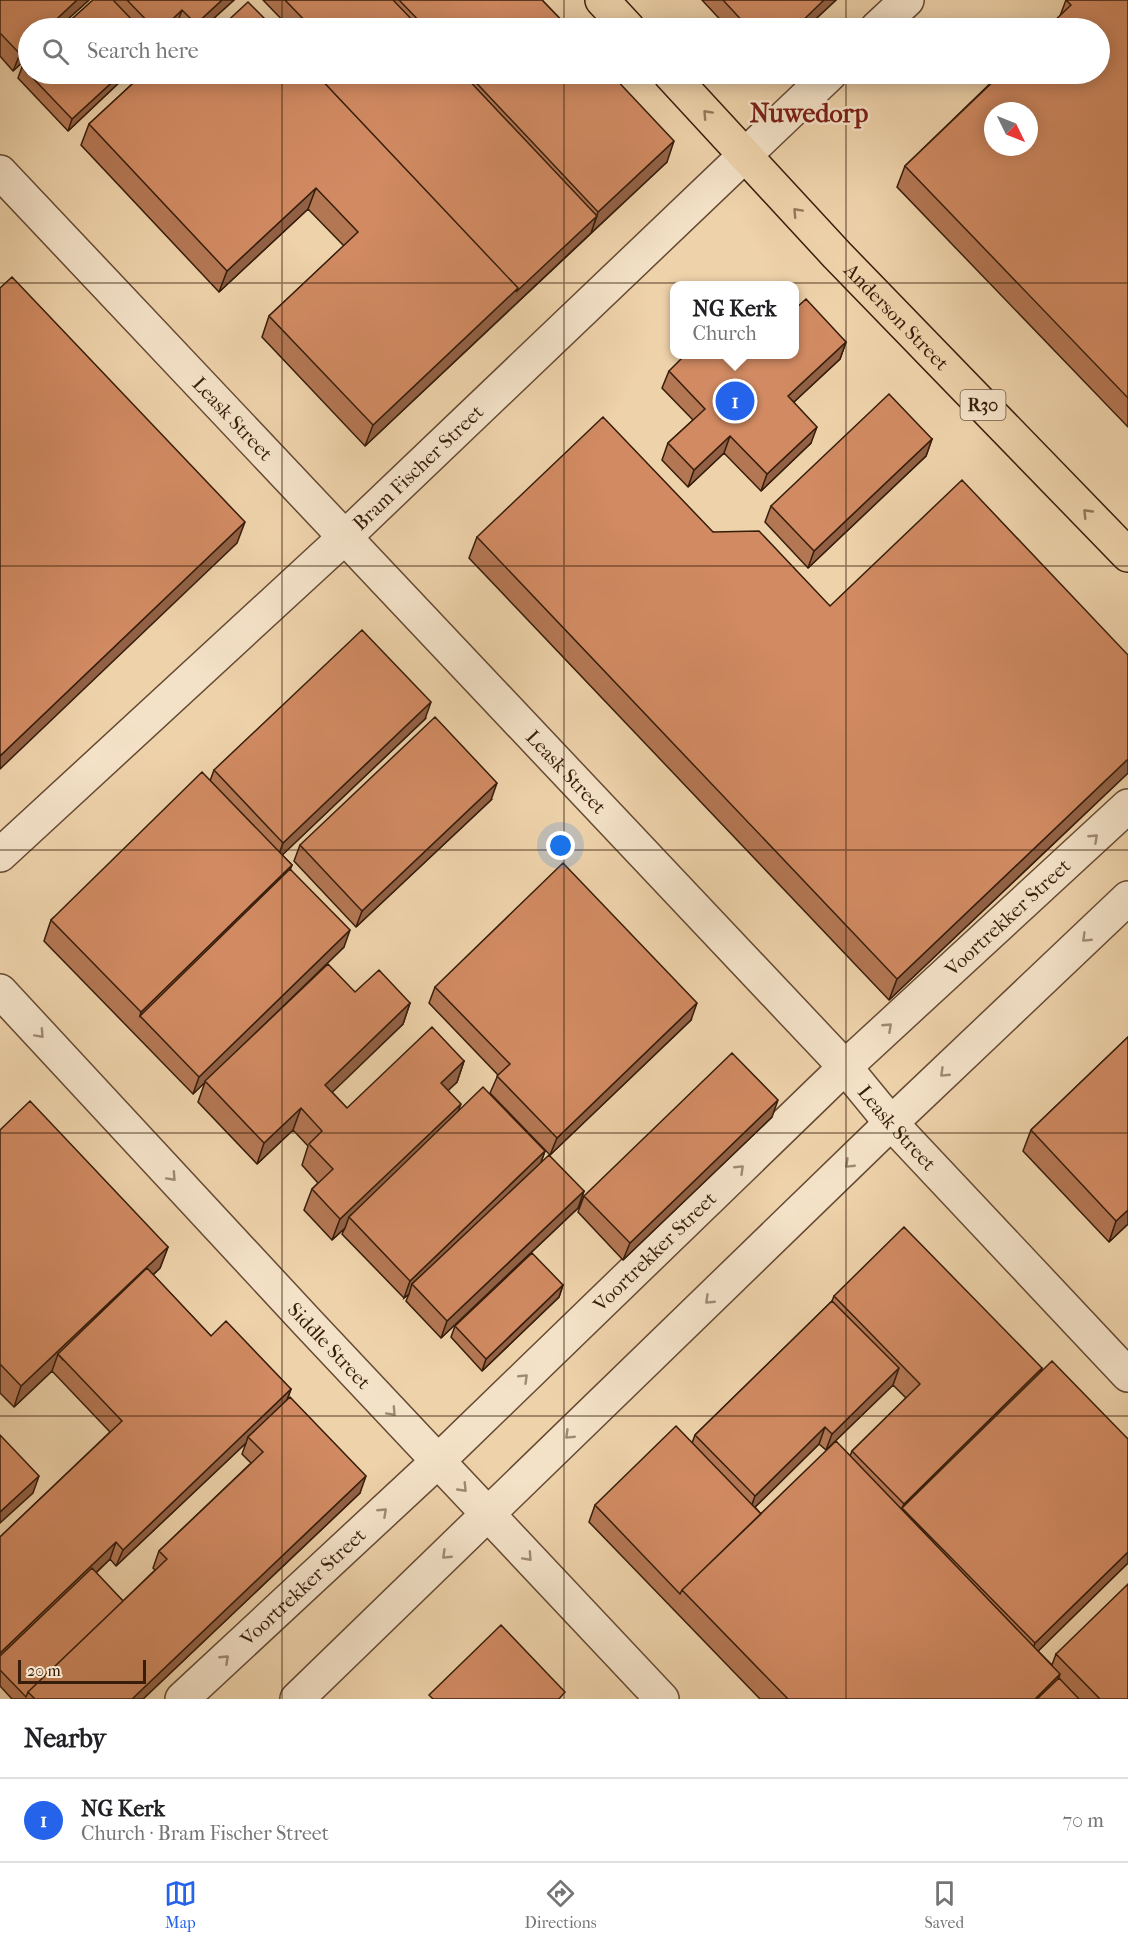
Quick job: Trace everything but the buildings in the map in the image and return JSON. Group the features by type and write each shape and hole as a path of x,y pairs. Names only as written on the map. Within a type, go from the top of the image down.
{"main road":[{"path":"602,0 619,18"},
{"name":"Anderson Street","path":"679,84 837,255 1128,555"}],"street":[{"path":"888,18 907,0"},
{"name":"Bram Fischer Street","path":"0,855 345,537 820,84"},
{"name":"Leask Street","path":"0,172 845,1067 891,1123 1128,1375"},
{"name":"Voortrekker Street","path":"182,1699 438,1461 845,1067 1128,806"},
{"path":"297,1699 891,1123 1128,898"},
{"name":"Siddle Street","path":"0,991 663,1699"}],"place":[{"name":"NG Kerk","path":"735,401"}],"district":[{"name":"Nuwedorp","path":"809,113"}]}
